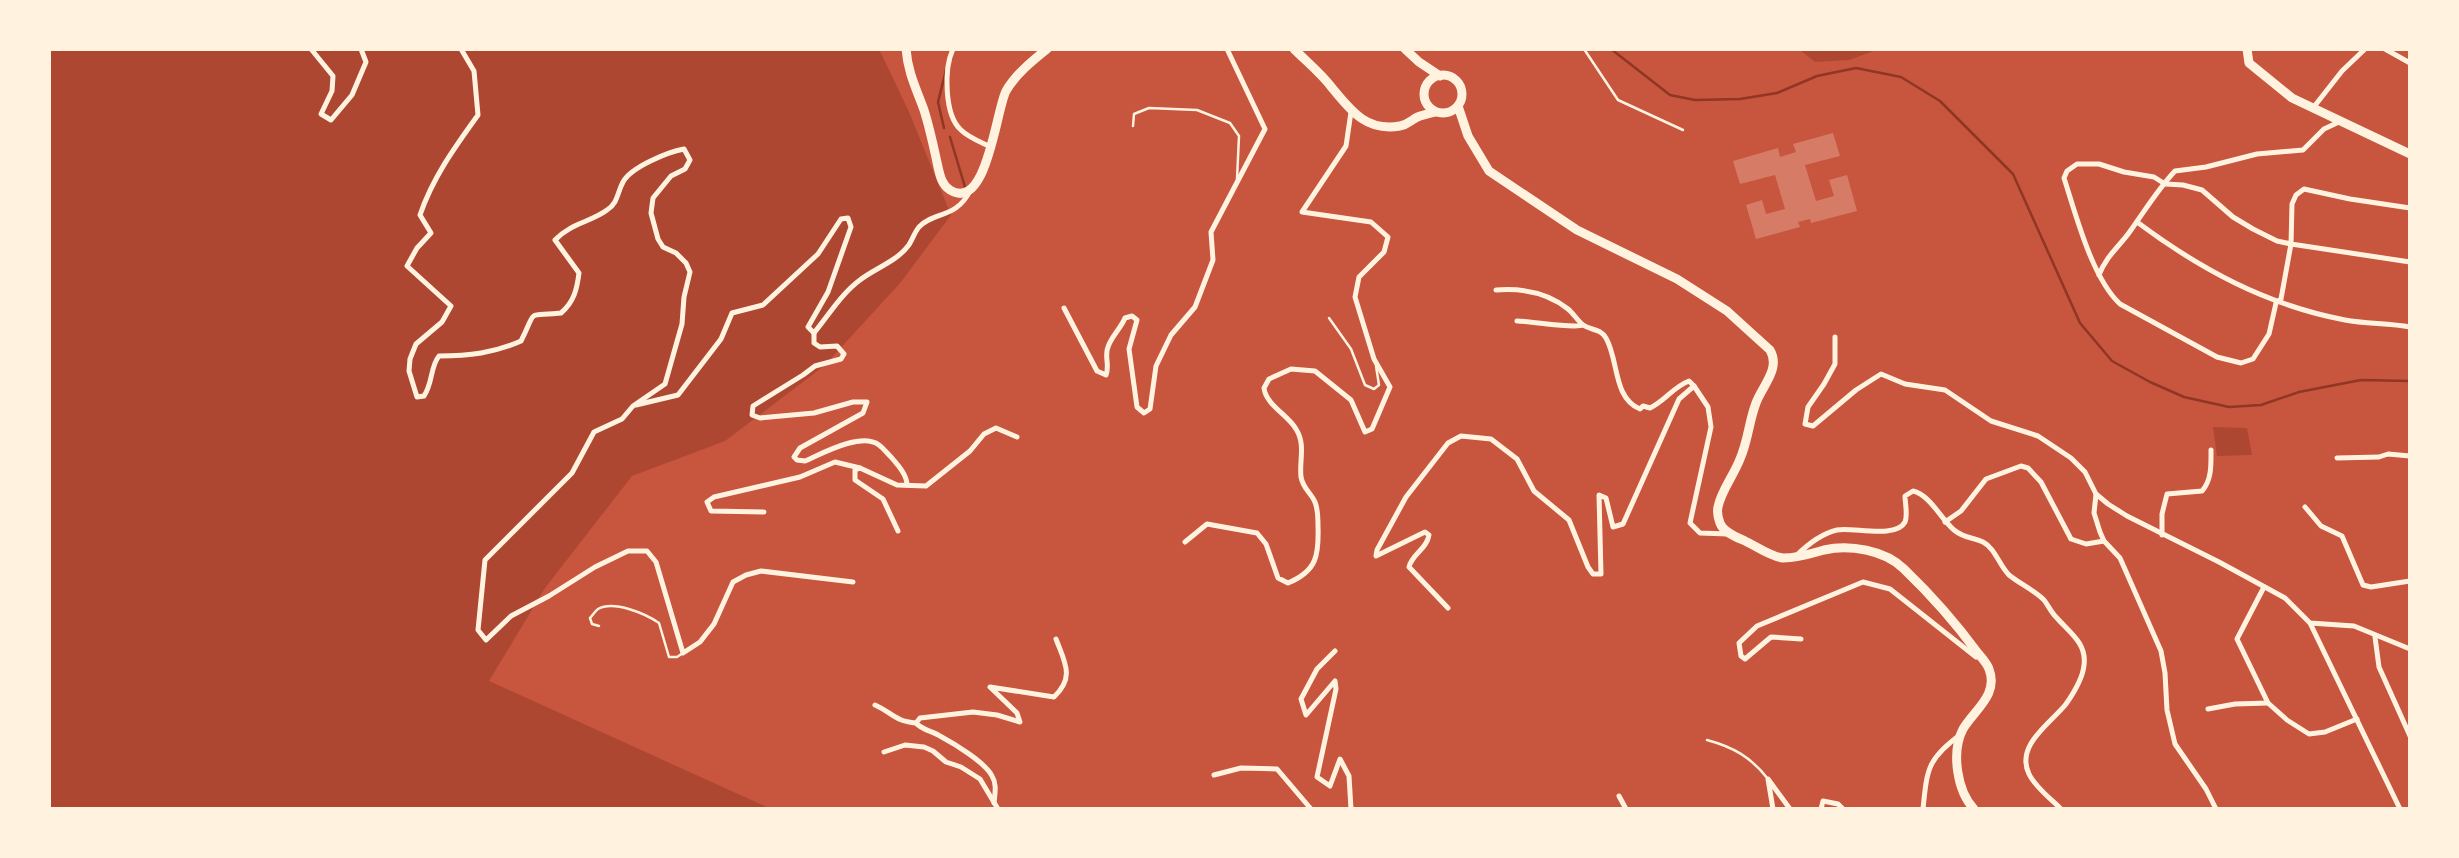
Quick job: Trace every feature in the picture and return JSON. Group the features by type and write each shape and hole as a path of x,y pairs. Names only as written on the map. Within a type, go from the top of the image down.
{"main road":[{"path":"906,49 908,71 924,111 944,186 963,194 970,191 982,173 1006,92 1024,68 1047,49"},
{"path":"1294,49 1351,112 1365,122 1389,127 1409,124 1424,100"},
{"path":"1405,49 1440,76"},
{"path":"2247,49 2249,63 2281,91 2339,122 2410,154"},
{"path":"1419,62 1427,83 1424,100 1435,112"},
{"path":"1427,83 1440,76 1450,76 1460,87 1462,96 1458,106 1448,113"},
{"path":"1458,106 1468,136 1488,169 1502,180 1577,230 1677,279 1727,311 1770,350 1773,356 1772,373 1757,401 1743,452 1718,507 1721,527 1780,558 1847,548 1869,552 1895,562 1963,632 1989,669 1991,682 1989,694 1961,734 1958,747 1958,776 1964,795 1974,809"},
{"path":"1413,119 1435,112 1448,113 1464,126"}],"street":[{"path":"311,49 333,76 332,91 321,114 331,120 352,95 366,62 361,49"},
{"path":"461,49 474,71 478,115 438,172 428,192 420,215 430,233 407,266 451,306 442,322 416,344 410,359 409,371 417,397 424,396 429,389 434,362 439,356 473,356 509,347 521,341 531,316 536,313 561,313 575,295 579,273 555,240 575,225 604,213 614,205 623,182 638,168 671,152 684,149 690,160 685,169 671,176 653,198 651,213 663,247 676,253 686,263 690,272 684,297 682,324 665,384 633,406 622,419 594,432 572,473 485,560 478,630 486,640 511,616 628,551 647,551 656,562 682,653 700,642 714,624 733,582 746,575 761,571 853,582"},
{"path":"953,49 946,72 951,113 958,129 991,147"},
{"path":"1064,308 1097,370 1106,374 1109,369 1108,346 1121,328 1125,317 1132,316 1137,320 1129,349 1137,407 1144,413 1150,409 1156,366 1171,335 1195,307 1213,260 1211,232 1265,129 1227,49"},
{"path":"2313,108 2342,71 2365,49"},
{"path":"2385,49 2410,63"},
{"path":"1185,542 1207,524 1257,533 1266,544 1278,578 1288,583 1301,578 1318,554 1317,509 1314,499 1305,491 1301,478 1303,443 1287,416 1265,395 1264,388 1269,379 1291,369 1315,371 1351,400 1366,432 1373,429 1390,387 1374,359 1355,297 1359,277 1384,253 1388,237 1371,222 1302,212 1346,146 1351,112"},
{"path":"2099,275 2104,261 2137,222 2153,196 2178,170 2206,167 2258,153 2303,150 2324,129 2339,122"},
{"path":"2410,208 2304,189 2296,195 2292,204 2291,244 2281,299 2276,303 2269,334 2253,359 2241,363 2217,357 2120,304 2108,293 2064,178 2067,171 2077,164 2099,164 2154,177 2165,184 2202,190 2233,217 2277,241 2291,244 2410,262"},
{"path":"907,485 908,481 897,463 880,446 867,441 858,441 805,461 794,457 800,448 863,413 867,402 853,402 814,413 760,418 752,415 753,406 815,366 841,359 844,354 837,346 820,347 814,343 814,332 858,281 900,254 908,247 918,228 926,222 951,213 966,199 970,191"},
{"path":"633,406 678,395 721,339 732,313 763,305 818,254 841,219 848,218 852,227 828,292 807,327 814,332"},
{"path":"2137,222 2191,259 2234,284 2276,303 2347,321 2410,327"},
{"path":"1496,290 1514,288 1543,293 1560,302 1583,325 1597,329 1604,335 1614,357 1623,397 1631,405 1640,409 1650,408 1663,402 1681,384 1689,381 1694,386 1708,407 1711,427 1690,523 1700,533 1717,536 1731,534"},
{"path":"1517,321 1555,323 1577,328 1583,325"},
{"path":"1835,337 1835,364 1808,407 1805,424 1813,426 1856,390 1881,374 1905,384 1944,390 1991,421 2038,436 2071,458 2085,472 2096,494 2127,516 2285,598 2310,623 2400,809"},
{"path":"1448,608 1409,567 1410,560 1429,541 1429,535 1425,532 1376,556 1406,497 1448,443 1461,436 1491,439 1517,459 1534,491 1569,520 1588,568 1593,574 1601,574 1599,495 1606,498 1614,527 1623,524 1679,399 1694,386"},
{"path":"764,512 710,511 707,502 714,497 787,480 835,463 860,468 897,485 926,486 970,451 984,434 996,428 1017,437"},
{"path":"2162,535 2162,514 2167,494 2202,491 2211,472 2211,450"},
{"path":"2337,458 2379,457 2388,454 2410,456"},
{"path":"1945,522 1961,511 1986,479 2021,466 2028,468 2041,482 2071,539 2086,544 2104,541"},
{"path":"860,468 855,470 855,480 883,499 898,531"},
{"path":"1795,557 1811,542 1837,530 1889,531 1899,528 1906,519 1905,497 1909,491 1919,493 1957,533 1970,540 1982,541 1992,549 2010,576 2044,600 2053,615 2081,642 2084,665 2079,680 2066,704 2036,734 2026,760 2028,773 2033,780 2062,809"},
{"path":"2096,494 2094,513 2104,541 2120,558 2161,651 2167,710 2175,744 2206,789 2216,809"},
{"path":"2305,507 2321,526 2342,536 2363,585 2371,587 2410,581"},
{"path":"1801,639 1771,637 1752,655 1745,659 1741,656 1739,643 1757,626 1863,582 1891,589 1984,663"},
{"path":"2264,587 2236,639 2268,703 2287,720 2309,734 2325,732 2357,719"},
{"path":"2310,623 2354,626 2375,637 2410,649"},
{"path":"2375,637 2379,667 2410,736"},
{"path":"916,723 920,718 973,712 1020,722 1017,713 990,687 1054,697 1064,688 1068,672 1056,639"},
{"path":"1335,651 1317,669 1301,699 1306,715 1335,681 1336,689 1318,777 1330,786 1340,759 1349,776 1351,809"},
{"path":"2208,709 2235,704 2268,703"},
{"path":"875,705 885,709 898,721 916,723 940,736 986,767 996,788 996,806"},
{"path":"1923,809 1927,775 1938,751 1961,734"},
{"path":"884,752 905,746 924,747 946,762 961,767 980,779 996,806"},
{"path":"1214,775 1241,768 1277,769 1311,809"},
{"path":"1768,779 1773,809"},
{"path":"1768,779 1790,809"},
{"path":"1619,796 1626,809"},
{"path":"1821,809 1823,801 1838,804 1843,809"}],"lane":[{"path":"1584,49 1618,100 1683,130"},
{"path":"1133,126 1134,114 1149,108 1197,110 1230,123 1239,135 1237,182"},
{"path":"1329,318 1351,349 1365,386 1374,390 1378,385 1378,374 1374,359"},
{"path":"599,626 592,624 590,618 598,609 608,607 639,612 659,623 669,657 677,657 682,653"},
{"path":"1707,740 1728,746 1755,762 1768,779"}],"shaded area":[{"path":"49,49 879,49 909,112 951,215 901,282 824,366 725,441 632,476 545,588 489,681 771,809 49,809"},
{"path":"1799,49 1879,49 1849,60 1815,62"},
{"path":"2213,427 2247,428 2252,455 2217,456"}],"building":[{"path":"1833,133 1840,156 1805,165 1816,201 1834,196 1829,180 1847,175 1857,211 1811,223 1810,219 1798,222 1800,227 1756,239 1746,205 1762,200 1766,214 1785,209 1775,175 1740,184 1733,161 1778,148 1780,157 1796,152 1793,144"}],"waterway":[{"path":"1611,49 1670,95 1695,100 1740,99 1777,93 1817,76 1856,68 1901,77 1940,101 2013,174 2080,323 2112,361 2184,397 2229,407 2261,405 2299,392 2361,380 2410,381"},
{"path":"944,128 938,102 946,70"},
{"path":"950,137 965,187"}]}
